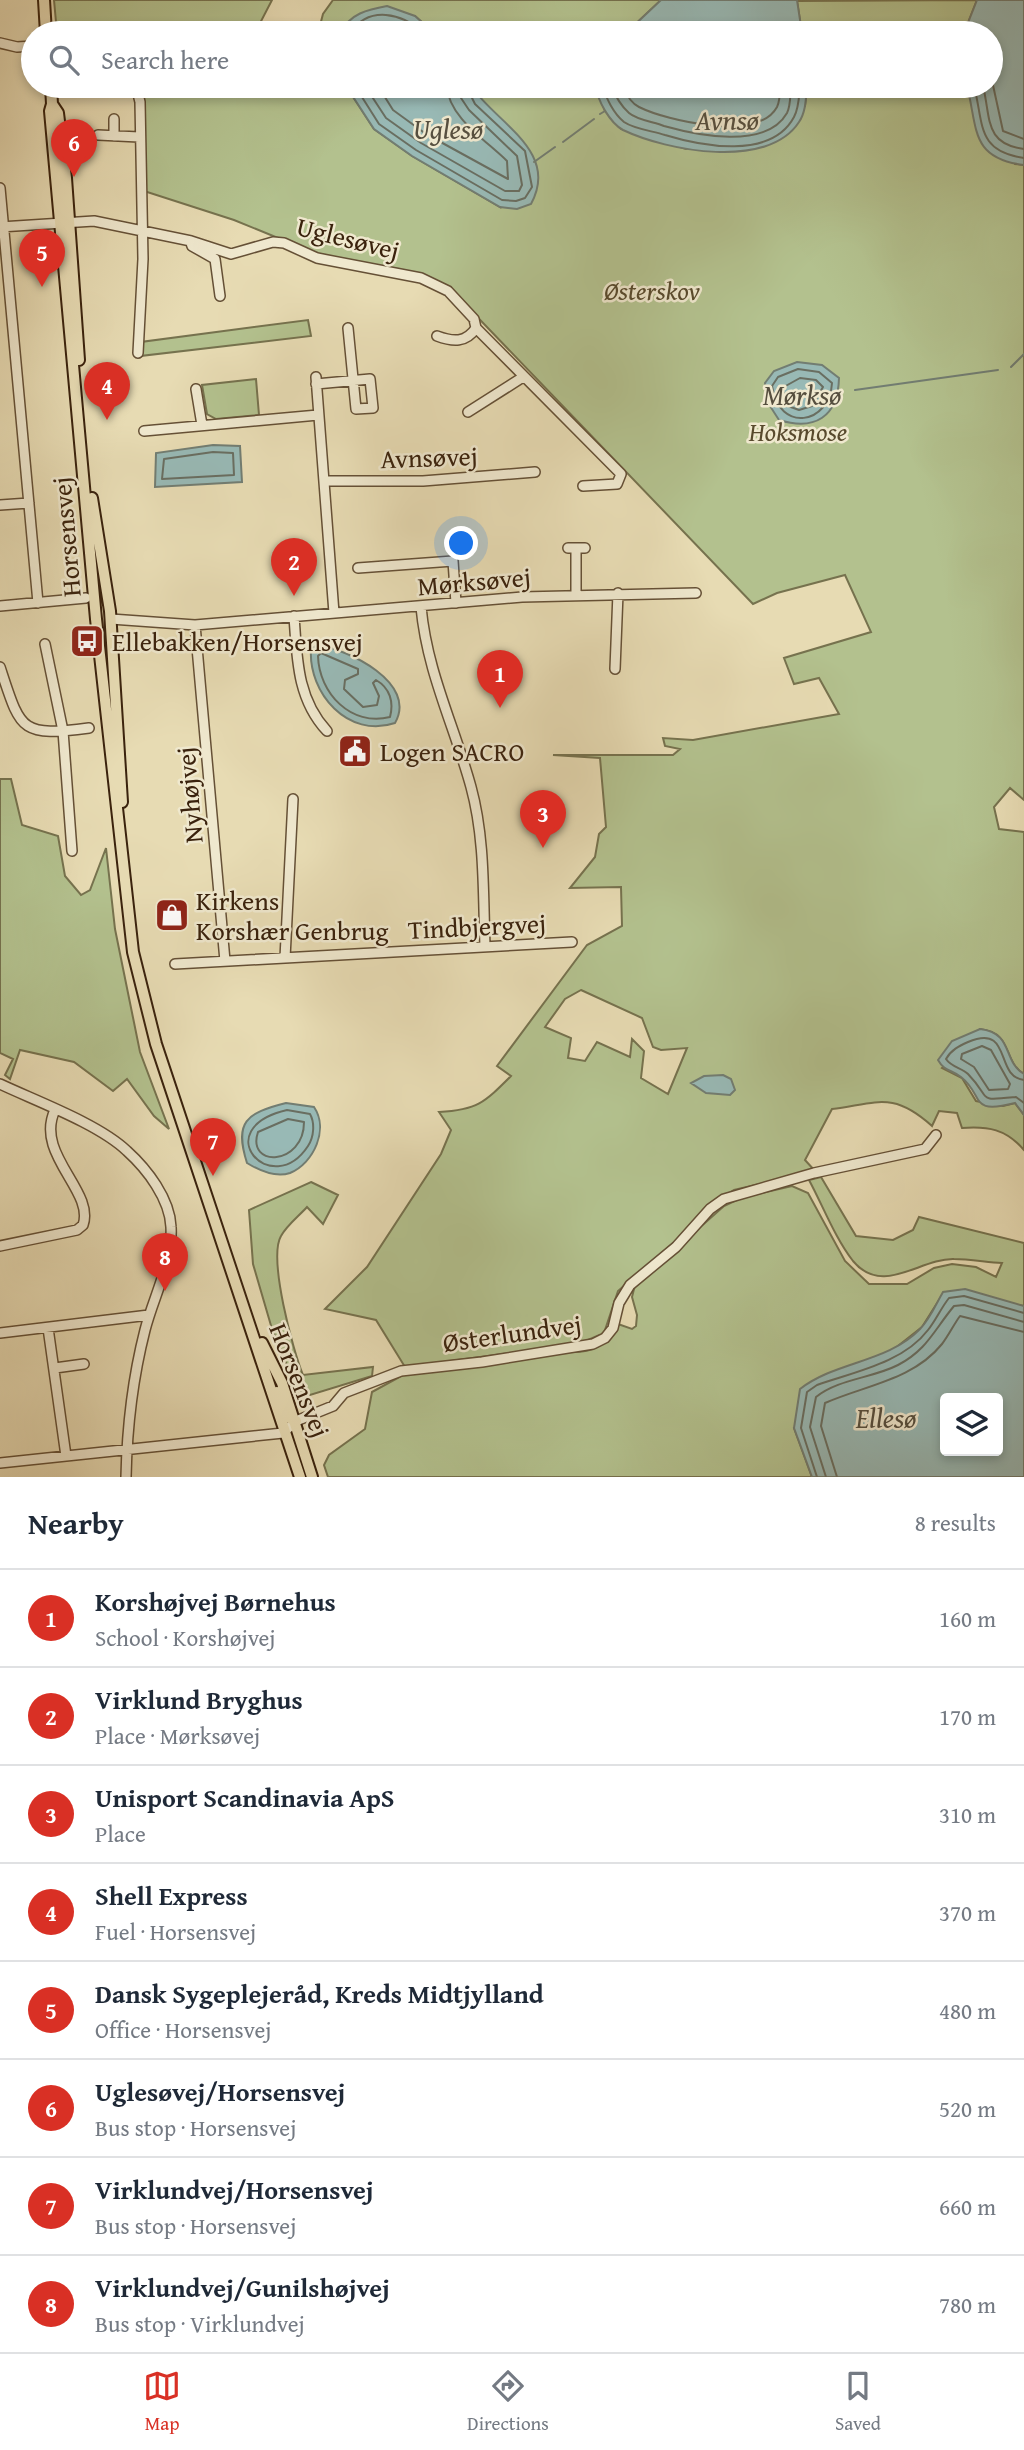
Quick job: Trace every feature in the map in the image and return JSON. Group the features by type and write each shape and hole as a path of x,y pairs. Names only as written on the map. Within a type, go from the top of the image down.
{"main road":[{"path":"44,0 45,21"},
{"name":"Horsensvej","path":"52,98 50,111 65,221 86,447 111,619 122,808 147,1006"},
{"name":"Horsensvej","path":"65,221 91,557 123,884 133,952 156,1044 243,1302 283,1433 300,1477"},
{"path":"86,598 91,557"},
{"path":"91,557 102,600 111,619 104,634 102,673"},
{"name":"Horsensvej","path":"243,1302 282,1383 296,1421 310,1477"},
{"path":"261,1358 285,1413 296,1421"},
{"path":"283,1433 296,1444 310,1477"}],"street":[{"path":"0,43 21,47"},
{"path":"138,353 142,230 139,98"},
{"path":"114,119 114,136"},
{"path":"98,135 139,137"},
{"path":"0,188 38,603"},
{"name":"Uglesøvej","path":"2,227 65,221 142,230 191,241 231,254 273,242 284,243 317,258 421,278 448,291 474,319 476,328 621,474 617,484 611,486 583,486"},
{"name":"Uglesøvej","path":"191,241 192,246 215,259 220,296"},
{"path":"334,613 316,380 354,381 348,328"},
{"path":"437,336 459,341 471,336 476,328"},
{"path":"468,412 523,377"},
{"path":"196,389 202,425"},
{"path":"144,431 318,415"},
{"name":"Avnsøvej","path":"324,481 423,481 535,472"},
{"path":"0,505 29,503"},
{"path":"576,594 577,548"},
{"path":"358,568 453,561 456,603"},
{"path":"615,669 618,593"},
{"name":"Mørksøvej","path":"111,619 195,625 576,594 696,593"},
{"path":"0,606 86,598"},
{"path":"421,607 429,664 466,772 476,812 485,946"},
{"path":"294,616 300,683 308,708 327,731"},
{"name":"Nyhøjvej","path":"195,625 225,961"},
{"path":"45,644 63,731 72,851"},
{"path":"0,667 15,712 22,723 44,733 89,728"},
{"path":"285,958 292,799"},
{"name":"Tindbjergvej","path":"175,964 572,942"},
{"path":"0,1084 125,1149 162,1196 171,1228 167,1254 136,1369 126,1477"},
{"path":"0,1246 77,1230 83,1226 84,1211 50,1139 49,1123 55,1111"},
{"name":"Østerlundvej","path":"283,1433 296,1421 333,1406 344,1393 401,1371 495,1360 593,1344 605,1338 613,1328 620,1303 630,1285 676,1247 724,1199 814,1173 925,1149 936,1135"},
{"path":"0,1334 149,1315"},
{"path":"48,1328 66,1456"},
{"path":"55,1368 84,1364"},
{"path":"0,1462 128,1451 283,1433"}],"green space":[{"path":"54,0 272,0 261,21 56,21"},
{"path":"333,0 661,0 639,21 421,21 415,16 383,21 321,21"},
{"path":"977,0 969,21 800,21 797,1"},
{"path":"140,98 354,98 374,129 412,156 500,207 479,98 600,98 605,111 621,129 686,149 805,106 806,98 970,98 1015,164 1024,165 1024,800 1010,788 994,807 999,829 1024,832 1024,1074 1017,1068 998,1036 980,1029 942,1068 962,1078 976,1101 1003,1106 1015,1103 1024,1115 1024,1150 1010,1137 996,1130 962,1128 957,1113 939,1111 932,1126 906,1108 885,1102 832,1109 805,1160 815,1171 734,1190 703,1210 686,1232 618,1291 604,1333 579,1344 405,1367 376,1320 325,1309 367,1267 441,1154 451,1130 439,1112 471,1107 479,1103 511,1076 497,1066 587,945 622,926 621,887 570,888 595,857 599,834 606,827 600,758 553,755 673,755 680,749 665,746 663,738 693,740 839,714 819,678 794,684 784,658 871,632 845,575 777,593 753,604 462,301 440,285 317,254 234,220 144,191","holes":["581,990 642,1018 653,1047 661,1050 687,1048 668,1094 641,1078 644,1051 632,1039 630,1057 597,1042 585,1061 568,1058 571,1038 545,1027 565,999"]},
{"path":"308,320 311,336 140,356 141,342"},
{"path":"256,379 259,415 216,419 207,414 202,385"},
{"path":"0,779 11,779 22,825 58,836 65,876 81,895 90,890 106,848 115,929 140,1052 169,1129 154,1116 127,1079 113,1091 74,1062 20,1050 10,1079 5,1075 13,1059 0,1053"},
{"path":"821,1177 856,1236 893,1240 913,1230 919,1217 1024,1243 1024,1306 944,1292 922,1327 794,1428 812,1477 328,1477 324,1465 329,1455 365,1429 372,1392 403,1375 585,1351 604,1343 618,1324 632,1329 636,1326 637,1315 632,1297 635,1285 724,1206 741,1198 792,1186 808,1193 845,1261 869,1284 907,1284 934,1268 952,1264 976,1267 996,1277 1002,1263 960,1259 941,1260 889,1276 877,1276 865,1271 853,1261 840,1242 809,1180"},
{"path":"311,1182 338,1195 323,1224 307,1207 281,1236 278,1247 283,1305 303,1375 373,1367 372,1376 310,1395 297,1389 272,1329 253,1264 249,1210"}],"water":[{"name":"Avnsø","path":"661,0 797,0 800,21 639,21"},
{"path":"977,0 1024,0 1024,165 994,156 979,139 970,98 1003,98 1003,21 969,21"},
{"path":"387,6 415,16 421,21 349,21 367,11"},
{"name":"Uglesø","path":"354,98 480,98 521,139 531,153 537,168 538,185 531,204 517,209 500,207 412,156 374,129"},
{"name":"Avnsø","path":"599,98 806,98 799,122 784,137 765,146 741,151 690,149 642,138 623,130 605,111"},
{"name":"Mørksø","path":"797,362 822,365 839,378 834,403 822,418 814,422 803,424 779,420 768,403 765,383 774,371"},
{"path":"213,445 240,446 242,482 155,487 156,453"},
{"path":"317,645 346,653 376,670 389,682 397,694 400,708 395,723 378,726 362,724 347,718 334,708 316,681 311,649"},
{"path":"980,1029 998,1036 1017,1068 1024,1074 1024,1115 1015,1103 990,1107 979,1102 968,1084 938,1060 952,1041"},
{"path":"723,1075 731,1079 735,1090 730,1095 706,1093 691,1083 704,1076"},
{"path":"286,1103 314,1107 320,1125 319,1135 312,1154 299,1168 290,1173 273,1174 247,1163 243,1149 243,1129 247,1121 261,1111"},
{"name":"Ellesø","path":"965,1289 1024,1306 1024,1477 812,1477 794,1428 800,1389 829,1373 892,1349 920,1329 943,1292"}],"waterway":[{"path":"600,114 605,111"},
{"path":"563,142 594,119"},
{"path":"534,162 555,147"},
{"path":"1011,367 1024,354"},
{"path":"855,390 998,370"}],"place":[{"name":"Uglesøvej/Horsensvej","path":"74,177"},
{"name":"Dansk Sygeplejeråd, Kreds Midtjylland","path":"42,287"},
{"name":"Shell Express","path":"107,420"},
{"name":"Virklund Bryghus","path":"294,596"},
{"name":"Ellebakken/Horsensvej","path":"87,641"},
{"name":"Korshøjvej Børnehus","path":"500,708"},
{"name":"Logen SACRO","path":"355,751"},
{"name":"Unisport Scandinavia ApS","path":"543,848"},
{"name":"Kirkens Korshær Genbrug","path":"172,915"},
{"name":"Virklundvej/Horsensvej","path":"213,1176"},
{"name":"Virklundvej/Gunilshøjvej","path":"165,1291"}],"park label":[{"name":"Østerskov","path":"652,290"},
{"name":"Hoksmose","path":"798,431"}]}
